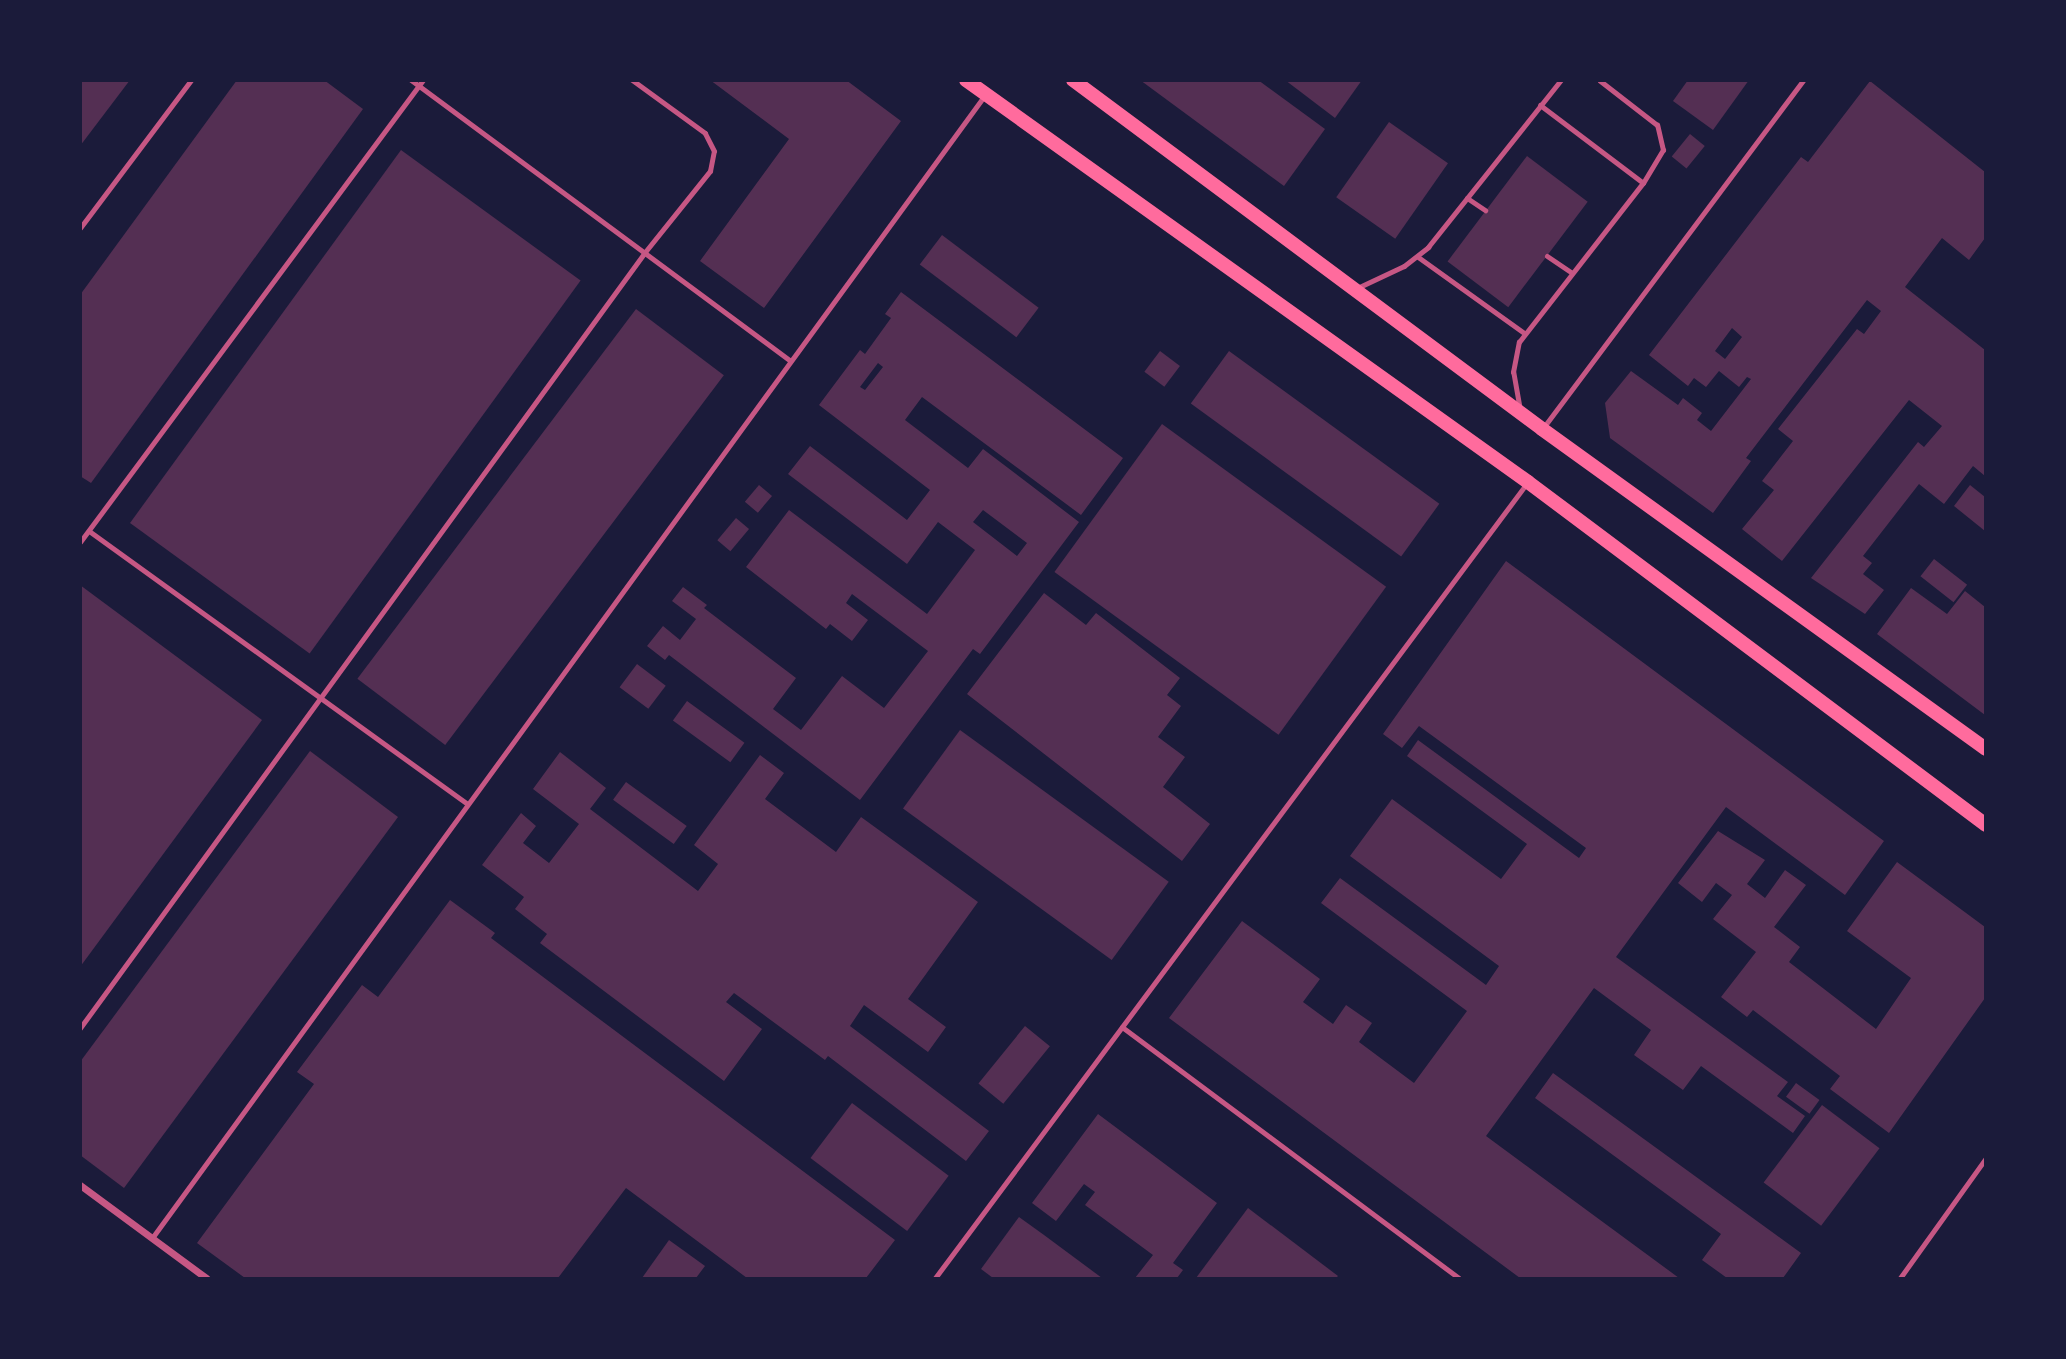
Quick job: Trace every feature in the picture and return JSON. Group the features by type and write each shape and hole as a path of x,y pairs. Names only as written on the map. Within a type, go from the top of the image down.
{"main road":[{"path":"966,80 1528,482 1986,825"},
{"path":"1079,83 1542,429 1986,749"}],"street":[{"path":"80,1185 206,1279"}],"lane":[{"path":"80,228 191,80"},
{"path":"411,80 790,360"},
{"path":"80,542 423,80"},
{"path":"80,1028 645,252 710,171 714,151 705,133 632,80"},
{"path":"1354,289 1418,257 1561,80"},
{"path":"1521,413 1514,362 1524,333 1660,159 1662,132 1599,80"},
{"path":"1542,429 1803,80"},
{"path":"152,1238 466,803 985,94"},
{"path":"1540,105 1643,183"},
{"path":"1467,198 1485,211"},
{"path":"1547,256 1571,272"},
{"path":"1418,257 1524,333"},
{"path":"935,1279 1528,482"},
{"path":"89,531 466,803"},
{"path":"1122,1027 1459,1279"},
{"path":"1900,1279 1986,1158"}],"building":[{"path":"80,80 130,80 80,146"},
{"path":"237,80 324,80 363,109 91,483 80,476 80,295"},
{"path":"710,80 846,80 901,121 764,308 700,261 789,139"},
{"path":"1140,80 1258,80 1325,129 1284,186"},
{"path":"1285,80 1362,80 1335,118"},
{"path":"1688,80 1749,80 1713,130 1673,101"},
{"path":"1870,81 1985,172 1985,238 1969,260 1942,238 1905,287 1985,350 1985,476 1973,466 1944,504 1919,484 1863,556 1872,563 1863,574 1884,590 1865,614 1811,578 1918,442 1924,447 1942,426 1909,400 1782,561 1742,529 1774,490 1762,481 1793,441 1778,429 1857,329 1864,334 1881,311 1867,300 1746,458 1751,461 1713,513 1610,438 1605,403 1631,371 1678,405 1683,398 1702,413 1697,420 1711,431 1751,379 1747,377 1739,387 1719,371 1706,387 1694,378 1688,386 1649,355 1801,157 1808,162","holes":["1732,328 1742,337 1725,359 1715,351"]},
{"path":"1389,122 1448,163 1395,239 1336,197"},
{"path":"1690,134 1705,146 1687,168 1672,157"},
{"path":"401,150 581,280 310,653 130,523"},
{"path":"1527,156 1588,202 1508,307 1448,261"},
{"path":"942,235 1039,308 1016,337 920,265"},
{"path":"901,292 1123,458 1081,515 922,397 905,420 968,468 983,449 1079,522 980,654 973,649 860,800 669,655 665,660 647,646 663,626 680,640 696,619 672,601 683,587 707,605 704,608 796,678 773,709 801,730 842,676 884,708 928,651 852,594 846,603 868,620 852,641 830,624 826,629 746,567 789,510 927,614 975,550 938,522 907,564 788,474 810,446 907,520 930,490 819,405 860,350 865,354 891,318 885,314","holes":["878,363 883,367 865,390 860,387","983,510 1027,543 1017,556 973,522"]},
{"path":"636,309 724,375 445,745 357,679"},
{"path":"1160,351 1180,366 1164,387 1144,372"},
{"path":"1229,351 1439,504 1401,556 1191,404"},
{"path":"1162,424 1386,587 1279,735 1054,572"},
{"path":"759,485 772,496 758,513 745,502"},
{"path":"1970,485 1985,497 1985,531 1954,506"},
{"path":"736,518 749,529 730,551 717,540"},
{"path":"1934,559 1967,585 1954,602 1920,576"},
{"path":"1506,561 1884,841 1845,895 1726,807 1616,957 1788,1082 1777,1096 1805,1116 1793,1133 1701,1066 1683,1090 1634,1055 1651,1030 1594,988 1486,1136 1679,1278 1520,1278 1169,1018 1242,921 1320,979 1303,1002 1333,1024 1346,1005 1372,1023 1359,1042 1414,1083 1467,1011 1321,903 1340,878 1486,985 1499,966 1350,856 1392,799 1501,879 1527,844 1407,756 1418,740 1579,858 1586,848 1419,726 1402,748 1383,734"},
{"path":"80,585 262,720 80,967"},
{"path":"1911,588 1947,614 1965,591 1985,607 1985,715 1877,634"},
{"path":"1044,593 1086,625 1096,613 1180,678 1167,695 1181,706 1158,737 1185,757 1163,787 1210,824 1182,861 967,694"},
{"path":"637,664 666,686 648,709 620,687"},
{"path":"687,701 744,743 730,762 673,720"},
{"path":"960,730 1169,882 1112,960 903,808"},
{"path":"310,751 398,817 124,1188 80,1155 80,1062"},
{"path":"560,752 606,788 590,809 698,891 718,864 694,845 760,755 784,773 765,799 836,852 861,817 978,902 908,999 946,1027 928,1052 864,1005 850,1026 989,1131 966,1161 828,1056 825,1060 734,993 726,1002 762,1029 724,1081 540,943 547,934 515,909 524,897 482,865 521,813 536,826 523,843 549,863 579,824 533,789"},
{"path":"626,782 687,826 674,844 613,800"},
{"path":"1718,831 1765,860 1747,884 1765,898 1785,870 1806,885 1774,927 1800,947 1789,962 1876,1029 1911,978 1847,931 1897,862 1985,927 1985,998 1889,1133 1830,1089 1840,1076 1753,1010 1747,1017 1721,997 1756,952 1713,919 1732,895 1716,883 1702,902 1678,883"},
{"path":"450,900 495,933 491,938 895,1240 866,1278 747,1278 626,1188 558,1278 245,1278 197,1243 314,1084 297,1072 362,985 378,997"},
{"path":"1025,1026 1050,1046 1003,1104 978,1084"},
{"path":"1553,1073 1801,1253 1783,1278 1727,1278 1702,1260 1721,1234 1535,1098"},
{"path":"1796,1083 1819,1100 1809,1114 1786,1097"},
{"path":"852,1103 949,1176 907,1231 810,1158"},
{"path":"1822,1105 1880,1148 1821,1226 1764,1182"},
{"path":"1098,1114 1217,1203 1173,1263 1183,1270 1177,1278 1135,1278 1153,1255 1085,1205 1095,1192 1084,1184 1056,1221 1032,1203"},
{"path":"1248,1208 1338,1276 1196,1278"},
{"path":"1019,1217 1102,1278 993,1278 981,1269"},
{"path":"669,1240 705,1266 696,1278 642,1278"}]}
